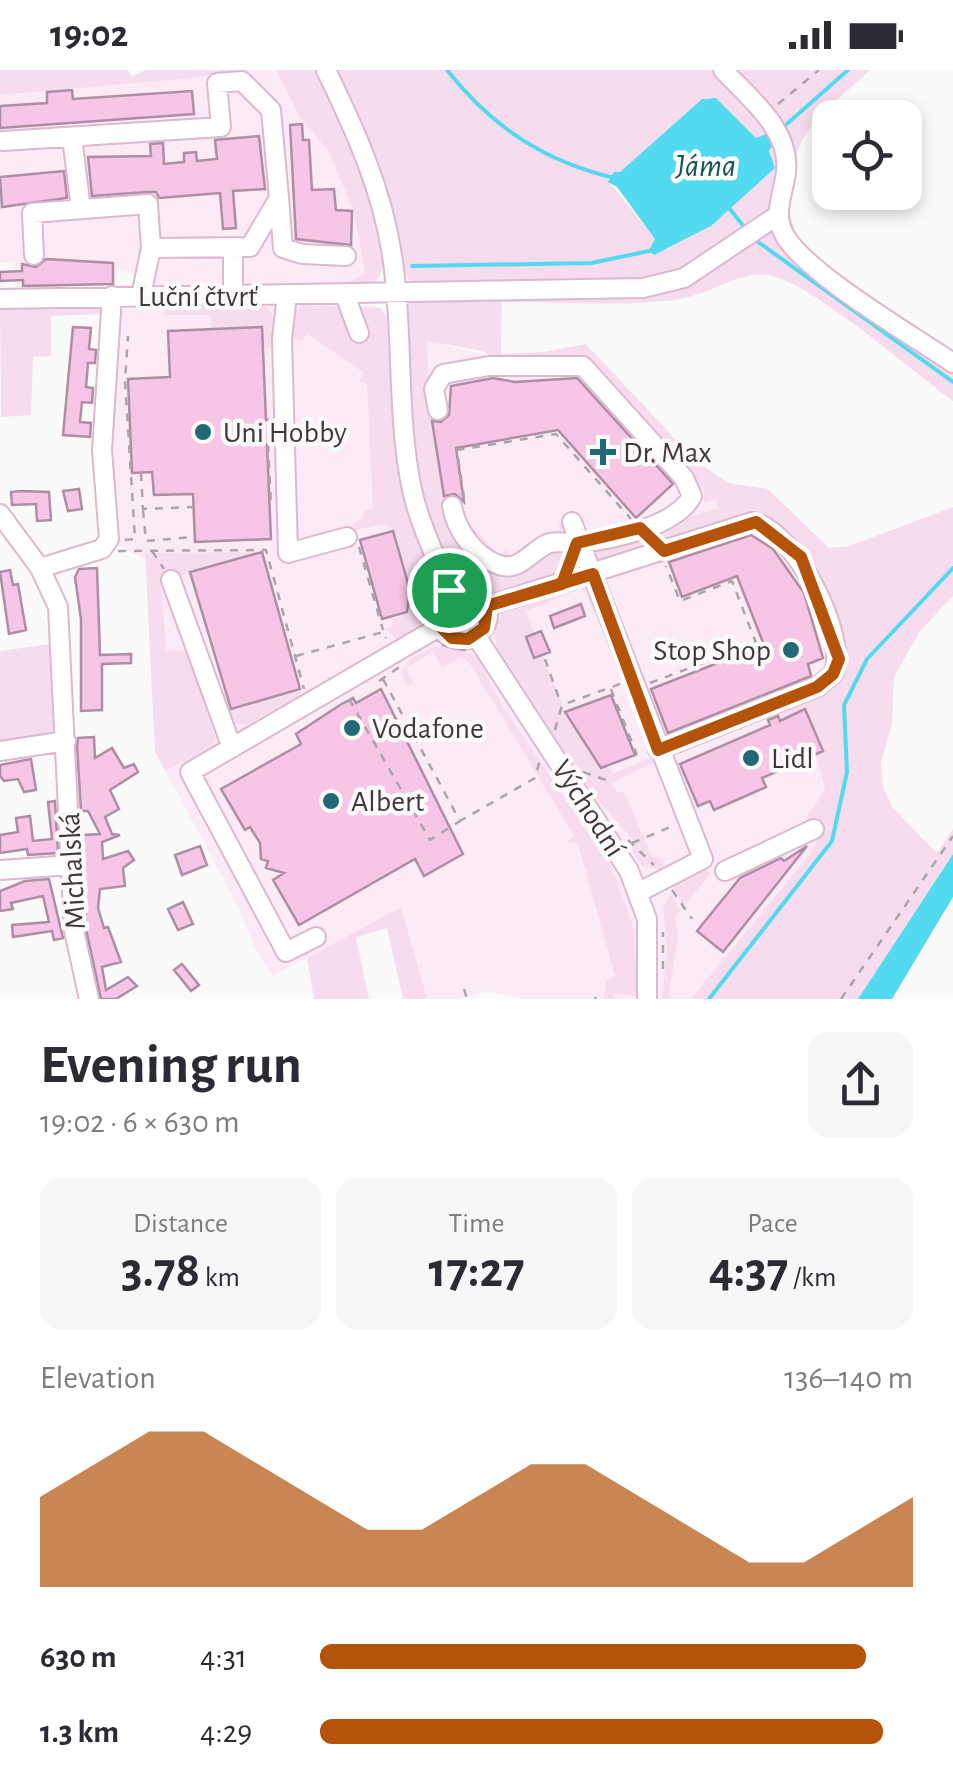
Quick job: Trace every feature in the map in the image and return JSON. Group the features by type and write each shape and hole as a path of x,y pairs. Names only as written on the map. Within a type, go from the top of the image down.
{"street":[{"path":"326,70 378,194 396,295 410,478 420,520 449,590"},
{"path":"723,70 773,127 787,171 778,214 785,238 802,258 953,364"},
{"path":"4,141 221,127 217,82 242,81 271,110 283,248 302,254 346,256"},
{"path":"72,137 81,209"},
{"path":"151,248 250,247 279,198"},
{"path":"34,255 32,213 148,204 151,248 141,296"},
{"name":"Luční čtvrť","path":"0,299 396,295 663,284 716,260 778,214"},
{"path":"233,295 234,247"},
{"path":"281,295 288,554 352,539"},
{"path":"345,295 359,332"},
{"path":"40,568 102,549 109,539 102,450 112,296"},
{"path":"438,410 434,389 443,374 489,366 583,366 692,492 688,503 640,528 577,543 550,542 522,562 502,566 467,540 459,505"},
{"name":"Michalská","path":"0,514 40,568 58,607 74,931 88,999"},
{"path":"572,522 702,859 639,892"},
{"path":"487,606 752,522 763,525 783,552 801,557 838,650 833,674 817,687 658,750"},
{"path":"562,584 577,543"},
{"path":"171,580 232,748"},
{"path":"472,589 487,606 487,622 476,636 452,638 439,627 435,609 449,590 472,589"},
{"path":"316,937 286,952 190,772 439,627"},
{"name":"Východní","path":"476,636 618,850 639,892 650,941 648,999"},
{"path":"0,751 66,742"},
{"path":"725,871 814,829"},
{"path":"0,870 71,865"}],"path":[{"path":"773,127 818,70"},
{"path":"121,540 135,539 125,382 128,336"},
{"path":"459,505 457,450 556,434 640,528"},
{"path":"268,444 272,521"},
{"path":"141,473 146,540 194,537"},
{"path":"143,509 193,507"},
{"path":"352,539 384,632 393,641"},
{"path":"270,544 266,550 308,704"},
{"path":"102,549 266,550"},
{"path":"151,550 171,580"},
{"path":"295,657 384,632"},
{"path":"545,659 562,706"},
{"path":"365,688 383,678 460,821"},
{"path":"610,687 637,755"},
{"path":"348,697 430,840 535,778 540,758"},
{"path":"577,772 612,782"},
{"path":"631,844 686,820"},
{"path":"841,999 953,836"},
{"path":"671,889 692,919"},
{"path":"464,990 467,999"}],"shaded area":[{"path":"0,70 128,70 132,76 146,70 240,70 183,79 0,95"},
{"path":"240,70 276,70 306,125 329,152 354,212 365,274 338,288 158,286 150,277 118,270 114,285 15,287 14,262 0,263 0,95 183,79"},
{"path":"276,70 316,70 336,112 379,221 384,264 375,285 338,288 365,273 354,212 329,152 301,119"},
{"path":"335,70 870,70 837,100 812,100 812,126 798,150 789,183 791,217 804,246 816,258 953,355 953,401 836,311 769,275 747,277 691,297 658,302 502,302 501,354 586,344 696,461 729,483 768,489 829,548 849,546 953,507 953,596 920,631 894,677 892,724 881,762 883,787 893,808 937,853 953,829 953,854 858,999 691,999 810,854 819,837 807,817 825,789 816,754 822,751 805,710 779,721 775,711 827,691 836,683 847,650 805,547 763,519 598,566 592,551 598,547 718,508 716,499 704,502 704,491 585,358 499,361 483,351 427,341 430,417 444,503 495,568 558,550 564,557 554,576 498,595 456,574 441,553 420,488 410,409 407,310 408,303 420,297 406,275 382,176","holes":["710,97 756,139 765,134 774,169 711,226 665,250 609,182 702,99"]},
{"path":"105,303 104,314 51,316 51,356 33,357 31,415 1,417 0,304"},
{"path":"264,305 274,316 274,347 263,348 262,327 212,329 210,315 164,315 168,306"},
{"path":"302,305 380,308 386,315 399,484 432,581 421,625 397,639 384,629 393,625 391,619 407,614 410,590 393,530 384,524 355,530 352,525 365,510 373,509 367,383 359,382 363,372 307,334 302,341 290,336 293,314"},
{"path":"377,306 383,347 427,341 501,358 586,347 728,506 768,489 794,516 852,663 838,776 817,847 694,999 523,999 488,991 460,999 403,999 387,928 322,950 272,976 255,948 237,905 155,751 146,560 113,543 108,472 119,309"},
{"path":"466,507 461,514 499,555 505,550 510,555 503,559 477,543 457,509"},
{"path":"559,522 565,529 515,553 543,533 560,530"},
{"path":"262,552 161,581 166,650 190,651 215,738 211,748 165,771 155,751 145,553"},
{"path":"580,585 591,587 600,611 593,611 585,590 579,589 526,611 565,713 600,768 608,766 612,774 650,758 654,762 612,783 617,793 624,791 652,857 664,859 663,870 642,866 632,851 635,842 596,798 498,653 494,626 504,609"},
{"path":"462,597 474,602 479,614 474,626 462,631 450,626 445,614 450,602"},
{"path":"50,644 57,725 53,732 0,742 0,651"},
{"path":"436,646 471,653 480,661 500,702 611,866 635,932 637,996 615,993 613,999 604,999 606,980 615,976 578,844 566,842 574,836 469,662 461,657 442,668 433,652 406,668 414,683 407,687 401,673 411,658"},
{"path":"300,689 302,694 248,725 232,723 227,710"},
{"path":"704,868 711,873 683,907 673,886"},
{"path":"671,892 680,910 675,917 678,937 668,999 662,999 667,951 663,908"},
{"path":"401,907 427,999 403,999 387,928 356,937 369,999 314,999 307,958"}],"water":[{"name":"Jáma","path":"716,98 756,138 768,133 775,141 769,151 775,168 711,226 654,255 649,250 655,239 617,187 608,182 614,172 620,172 702,99"},
{"path":"953,854 953,897 892,999 858,999"}],"building":[{"path":"72,90 73,99 192,91 194,114 0,128 0,106 47,103 47,92"},
{"path":"302,124 303,140 309,140 312,190 334,189 336,210 352,211 351,245 296,239 290,125"},
{"path":"259,136 265,189 233,191 236,228 223,229 220,193 159,198 156,192 92,196 88,157 151,156 150,144 163,143 164,164 184,162 184,153 196,152 197,161 217,159 215,140"},
{"path":"64,171 67,198 2,207 0,177"},
{"path":"46,259 113,263 113,284 23,286 23,280 0,281 0,272 22,271 22,264 36,267"},
{"path":"73,327 91,328 89,349 96,350 95,363 88,363 86,387 93,388 92,403 82,402 80,422 91,423 90,437 63,435"},
{"name":"Uni Hobby","path":"262,327 266,420 272,420 272,444 267,444 271,539 195,542 193,494 154,495 152,472 132,473 128,379 170,377 168,331"},
{"path":"493,378 515,382 577,378 673,484 636,518 558,430 456,448 464,502 455,494 444,496 432,421 441,422 449,415 451,386"},
{"path":"79,489 82,509 68,511 63,491"},
{"path":"11,492 49,492 51,520 37,521 36,504 12,505"},
{"path":"393,531 410,590 407,612 382,619 360,540"},
{"name":"Stop Shop","path":"751,535 773,549 804,593 823,658 808,664 811,676 668,733 651,689 764,645 737,576 682,597 669,562"},
{"path":"262,552 300,689 231,709 190,572"},
{"path":"97,568 100,655 131,654 131,663 102,664 102,710 81,711 81,619 75,577 79,569"},
{"path":"10,570 13,585 18,584 26,630 9,634 0,572"},
{"path":"581,604 585,616 554,628 550,616"},
{"path":"541,631 550,652 534,658 526,637"},
{"name":"Albert","path":"381,689 463,854 424,876 415,859 299,925 273,880 284,873 266,868 268,861 261,859 260,843 250,827 245,830 221,789 301,744 296,734 340,705 353,698 356,703"},
{"path":"611,695 635,755 601,768 565,712"},
{"name":"Lidl","path":"805,709 823,751 762,778 766,787 714,810 710,801 698,806 680,764 770,725 768,720 778,716 780,721"},
{"path":"94,737 95,758 112,748 124,768 134,764 138,772 110,790 119,809 105,817 112,834 120,835 102,842 103,859 128,851 134,860 123,868 125,886 100,889 98,908 121,962 102,967 106,990 128,977 137,986 116,999 101,999 86,929 82,835 100,834 88,811 81,811 77,746 78,738"},
{"path":"31,759 36,790 24,792 18,779 4,781 0,776 0,765"},
{"path":"55,801 58,853 28,855 27,849 0,853 0,835 18,832 16,818 30,816 33,841 52,839 48,802"},
{"path":"200,846 207,865 182,875 175,855"},
{"path":"807,846 723,952 697,931 740,878 781,858 784,861"},
{"path":"49,879 63,938 54,940 52,931 13,937 12,925 49,922 43,896 11,903 13,909 0,911 0,891 25,881"},
{"path":"183,902 193,924 178,930 168,909"},
{"path":"182,964 199,985 191,991 174,970"}],"waterway":[{"path":"447,70 482,109 522,139 566,162 615,178"},
{"path":"780,130 848,70"},
{"path":"729,208 745,228"},
{"path":"754,239 953,382"},
{"path":"412,266 591,263 654,250"},
{"path":"709,999 832,841 847,772 844,705 867,659 953,568"}],"place":[{"name":"Uni Hobby","path":"203,432"},
{"name":"Dr. Max","path":"603,452"},
{"name":"Stop Shop","path":"791,650"},
{"name":"Vodafone","path":"352,728"},
{"name":"Lidl","path":"751,758"},
{"name":"Albert","path":"331,801"}],"route":[{"path":"449,590 437,604 436,622 444,634 460,640 476,636 484,628 487,606 562,584 593,574 658,750 817,687 833,674 839,659 801,557 756,522 664,551 640,528 577,543 562,584 487,606 472,589 449,590"}]}
